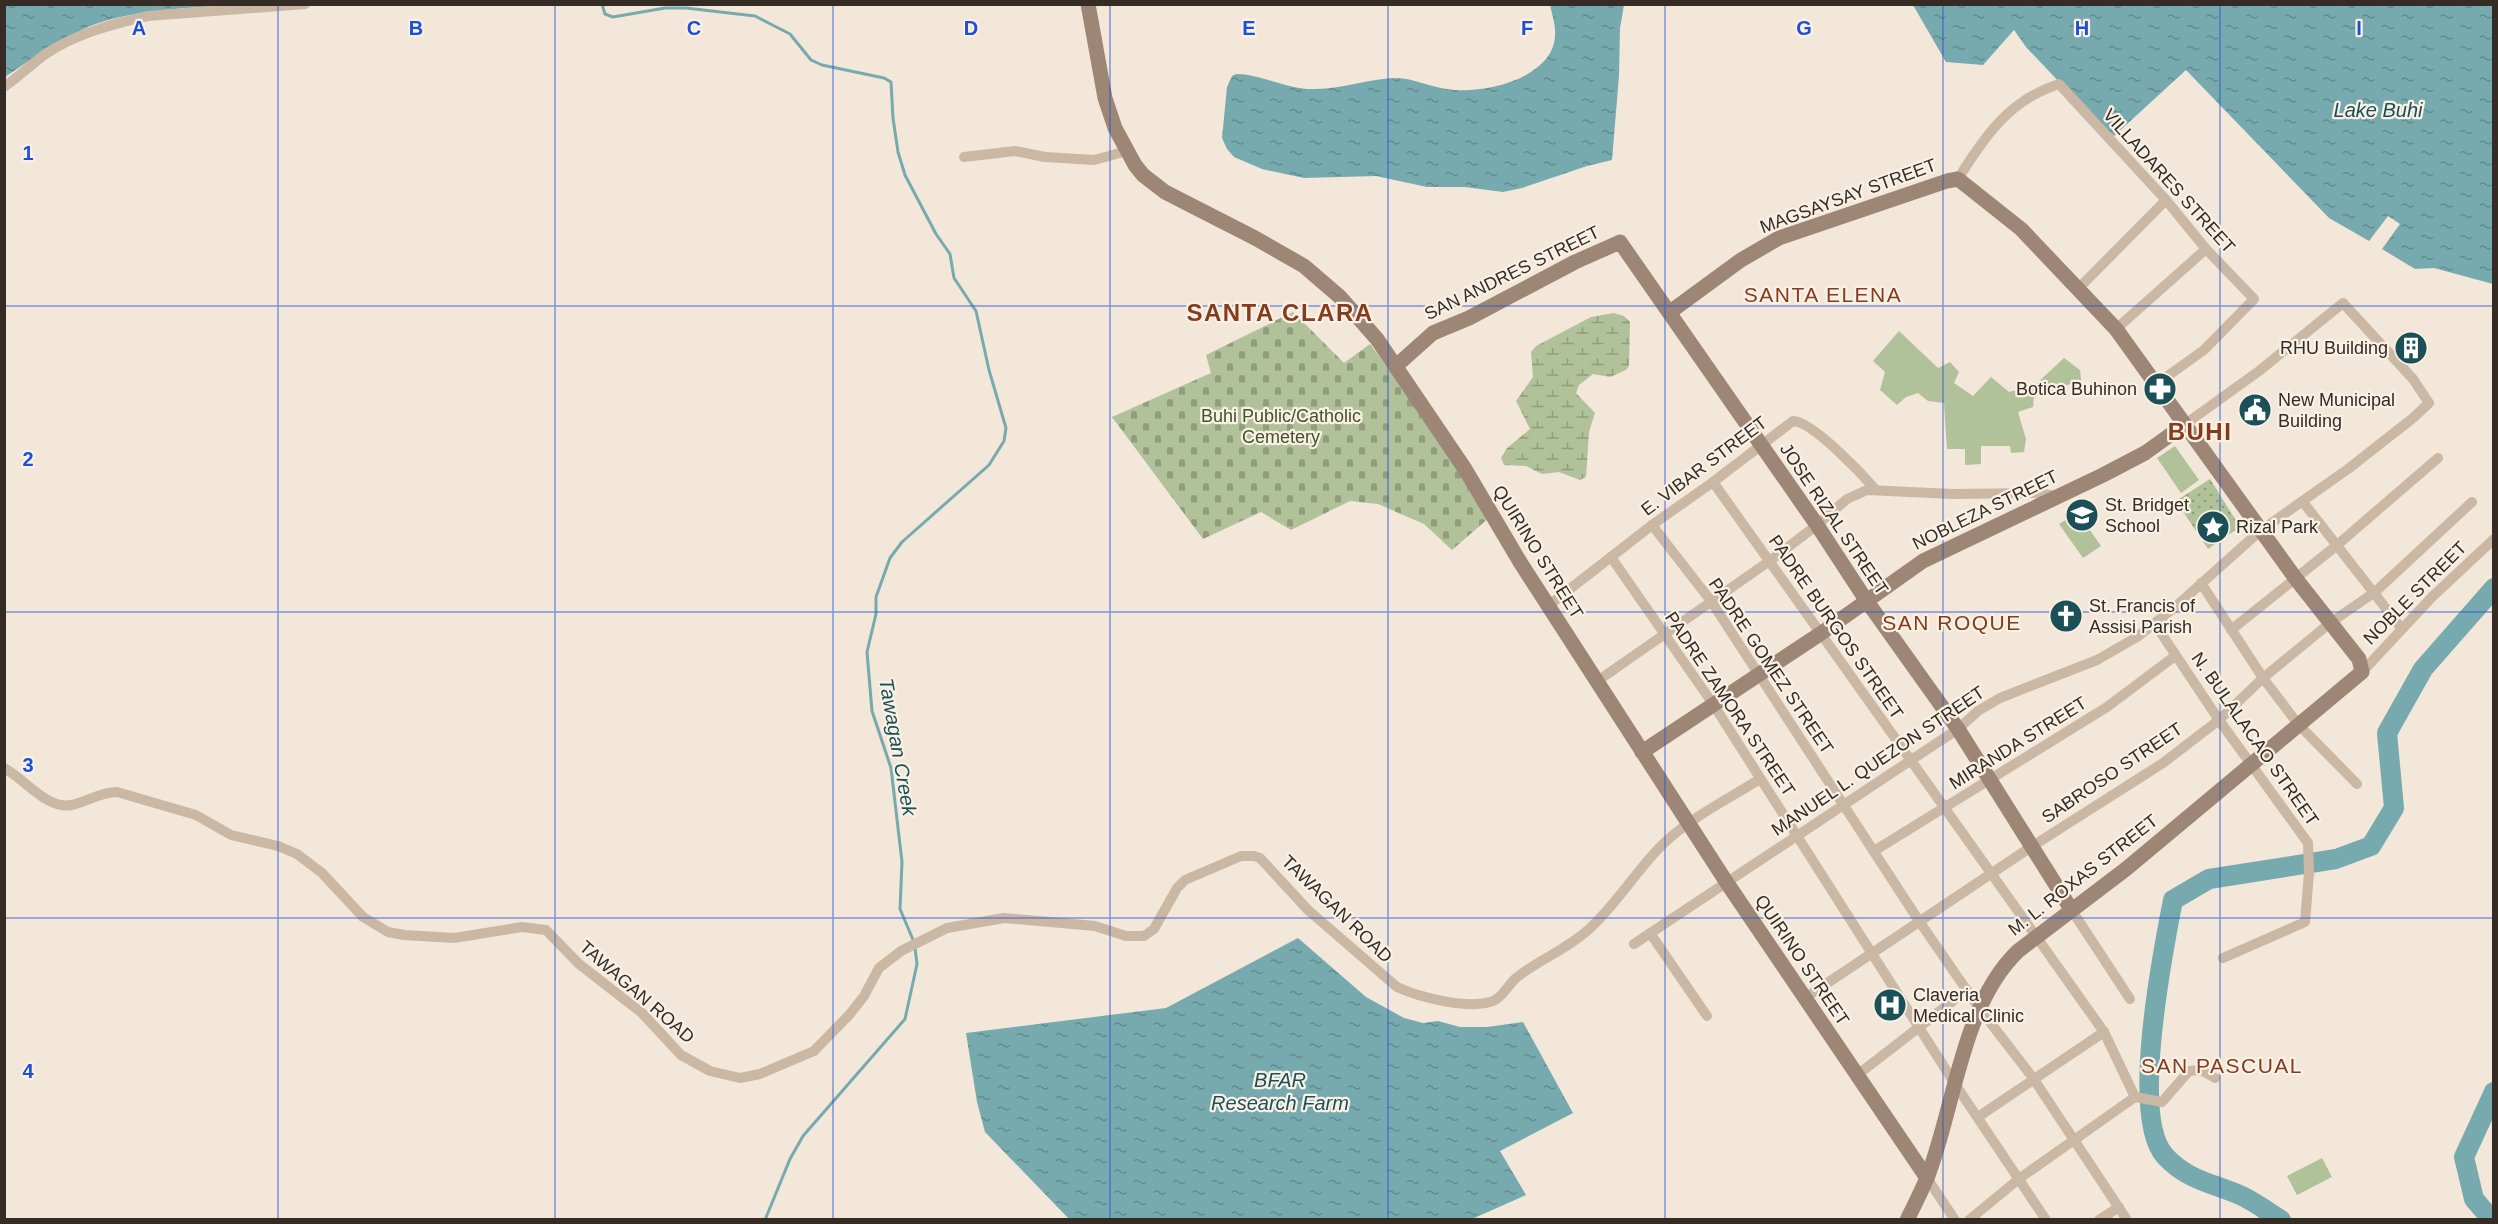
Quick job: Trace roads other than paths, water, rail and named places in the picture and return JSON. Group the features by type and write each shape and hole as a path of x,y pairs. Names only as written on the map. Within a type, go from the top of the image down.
{"street":[{"path":"4,87 57,48 90,31 122,22 148,16 305,4"},
{"name":"QUIRINO STREET","path":"1088,4 1105,98 1114,128 1143,175 1165,192 1263,243 1315,275 1356,314 1377,339 1465,469 1548,606 1727,883 1927,1178"},
{"name":"VILLADARES STREET","path":"1958,179 1987,133 2007,113 2043,89 2059,84 2166,200 2206,249 2254,299 2204,350 2155,385"},
{"path":"964,157 1015,151 1045,158 1094,160 1127,151"},
{"name":"MAGSAYSAY STREET","path":"1670,312 1741,260 1779,238 1958,179 2021,229 2116,329 2260,531 2359,659 2362,672"},
{"path":"2079,288 2166,200"},
{"name":"SAN ANDRES STREET","path":"1396,366 1433,333 1468,318 1575,262 1620,242"},
{"name":"JOSE RIZAL STREET","path":"1620,242 1817,525 1866,600 1958,729 2071,909"},
{"path":"2116,329 2206,249"},
{"name":"NOBLEZA STREET","path":"1642,752 1923,561 2127,462 2184,425 2259,371 2343,303 2413,379 2429,403"},
{"name":"MANUEL L. QUEZON STREET","path":"1634,944 1958,729 1978,711 2000,698 2097,660 2137,637 2155,624 2260,531 2303,502 2413,418 2429,403"},
{"name":"E. VIBAR STREET","path":"1548,606 1652,525 1793,421 1803,423 1849,462 1876,489"},
{"path":"2231,630 2336,546 2438,458"},
{"name":"PADRE BURGOS STREET","path":"1713,482 1771,560 1820,633 2104,1032 2138,1097"},
{"path":"1596,681 1771,560 1847,500 1867,490 2056,496"},
{"path":"2303,502 2402,629"},
{"name":"SABROSO STREET","path":"1805,998 1991,873 2163,763 2218,720 2263,678 2330,623 2375,592 2472,502"},
{"name":"PADRE GOMEZ STREET","path":"1652,525 1711,602 1919,921 1979,1008 2033,1078 2127,1220"},
{"name":"NOBLE STREET","path":"2362,672 2493,539"},
{"name":"PADRE ZAMORA STREET","path":"1611,556 1713,704 1955,1084 2046,1220"},
{"path":"2201,583 2263,678 2298,724 2357,784"},
{"name":"N. BULALACAO STREET","path":"2155,624 2218,720 2308,843 2309,873 2305,922 2223,958"},
{"name":"MIRANDA STREET","path":"1874,851 2107,707 2175,656"},
{"name":"M. L. ROXAS STREET","path":"1907,1220 1927,1178 1979,1008 2004,965 2071,909 2126,869 2362,672"},
{"name":"TAWAGAN ROAD","path":"4,768 55,804 73,805 105,793 117,792 196,815 231,835 291,851 322,873 363,917 388,932 454,938 522,927 546,930 579,964 642,1013 681,1055 710,1071 734,1077 760,1074 814,1051 850,1014 864,996 879,968 902,951 947,928 1004,918 1095,926 1126,936 1144,936 1154,929 1177,888 1185,880 1241,856 1260,858 1308,910 1397,987 1441,1000 1482,1004 1497,999 1517,977 1576,941 1590,929 1663,844 1689,824 1760,778"},
{"path":"2071,909 2130,999"},
{"path":"1650,933 1707,1016"},
{"path":"1856,1076 1967,990"},
{"path":"1978,1117 2104,1032"},
{"path":"1969,1220 2019,1178 2138,1097 2157,1103 2165,1100 2189,1071 2201,1070 2215,1078"},
{"path":"1927,1178 1955,1220"},
{"path":"2099,1220 2120,1207"}],"water":[{"path":"5,5 224,5 155,11 104,21 66,38 5,77"},
{"path":"1550,5 1624,5 1620,28 1619,76 1612,160 1503,192 1465,187 1427,187 1376,176 1304,178 1262,169 1234,157 1222,138 1227,87 1232,76 1236,74 1312,89 1398,78 1461,90 1496,86 1513,81 1542,63 1551,51 1555,32"},
{"name":"Lake Buhi","path":"1913,5 2493,5 2493,284 2434,268 2415,269 2382,249 2400,224 2388,216 2369,241 2329,218 2186,70 2114,136 2026,47 2014,30 1983,65 1946,62"},
{"name":"BFAR Research Farm","path":"1298,938 1366,997 1404,1018 1423,1023 1438,1021 1460,1027 1487,1027 1523,1022 1573,1113 1500,1151 1526,1195 1472,1219 1069,1219 985,1132 977,1102 966,1033 1166,1008"}],"waterway":[{"name":"Tawagan Creek","path":"602,4 605,14 613,17 665,8 686,8 755,16 790,34 811,60 822,65 884,78 891,82 898,152 905,175 936,234 950,254 954,278 976,311 989,370 1006,428 1004,441 989,465 902,542 890,558 876,597 876,614 867,652 872,711 891,768 902,862 900,909 914,942"},
{"path":"2281,1220 2247,1198 2201,1181 2183,1171 2165,1156 2155,1136 2150,1107 2152,1033 2173,900 2209,879 2336,859 2371,846 2394,808 2387,733 2423,669 2494,588"},
{"name":"Tawagan Creek","path":"765,1220 790,1159 803,1136 905,1019 917,964 915,948"},
{"path":"2492,1220 2474,1199 2464,1157 2494,1092"}],"place":[{"name":"RHU Building","path":"2411,348"},
{"name":"Botica Buhinon","path":"2160,389"},
{"name":"New Municipal Building","path":"2255,410"},
{"name":"St. Bridget School","path":"2082,515"},
{"name":"Rizal Park","path":"2213,527"},
{"name":"St. Francis of Assisi Parish","path":"2066,616"},
{"name":"Claveria Medical Clinic","path":"1890,1005"}],"district":[{"name":"SANTA ELENA","path":"1823,294"},
{"name":"SANTA CLARA","path":"1280,312"},
{"name":"BUHI","path":"2200,431"},
{"name":"SAN ROQUE","path":"1952,622"},
{"name":"SAN PASCUAL","path":"2222,1065"}],"park label":[{"name":"Buhi Public/Catholic Cemetery","path":"1281,426"}]}
